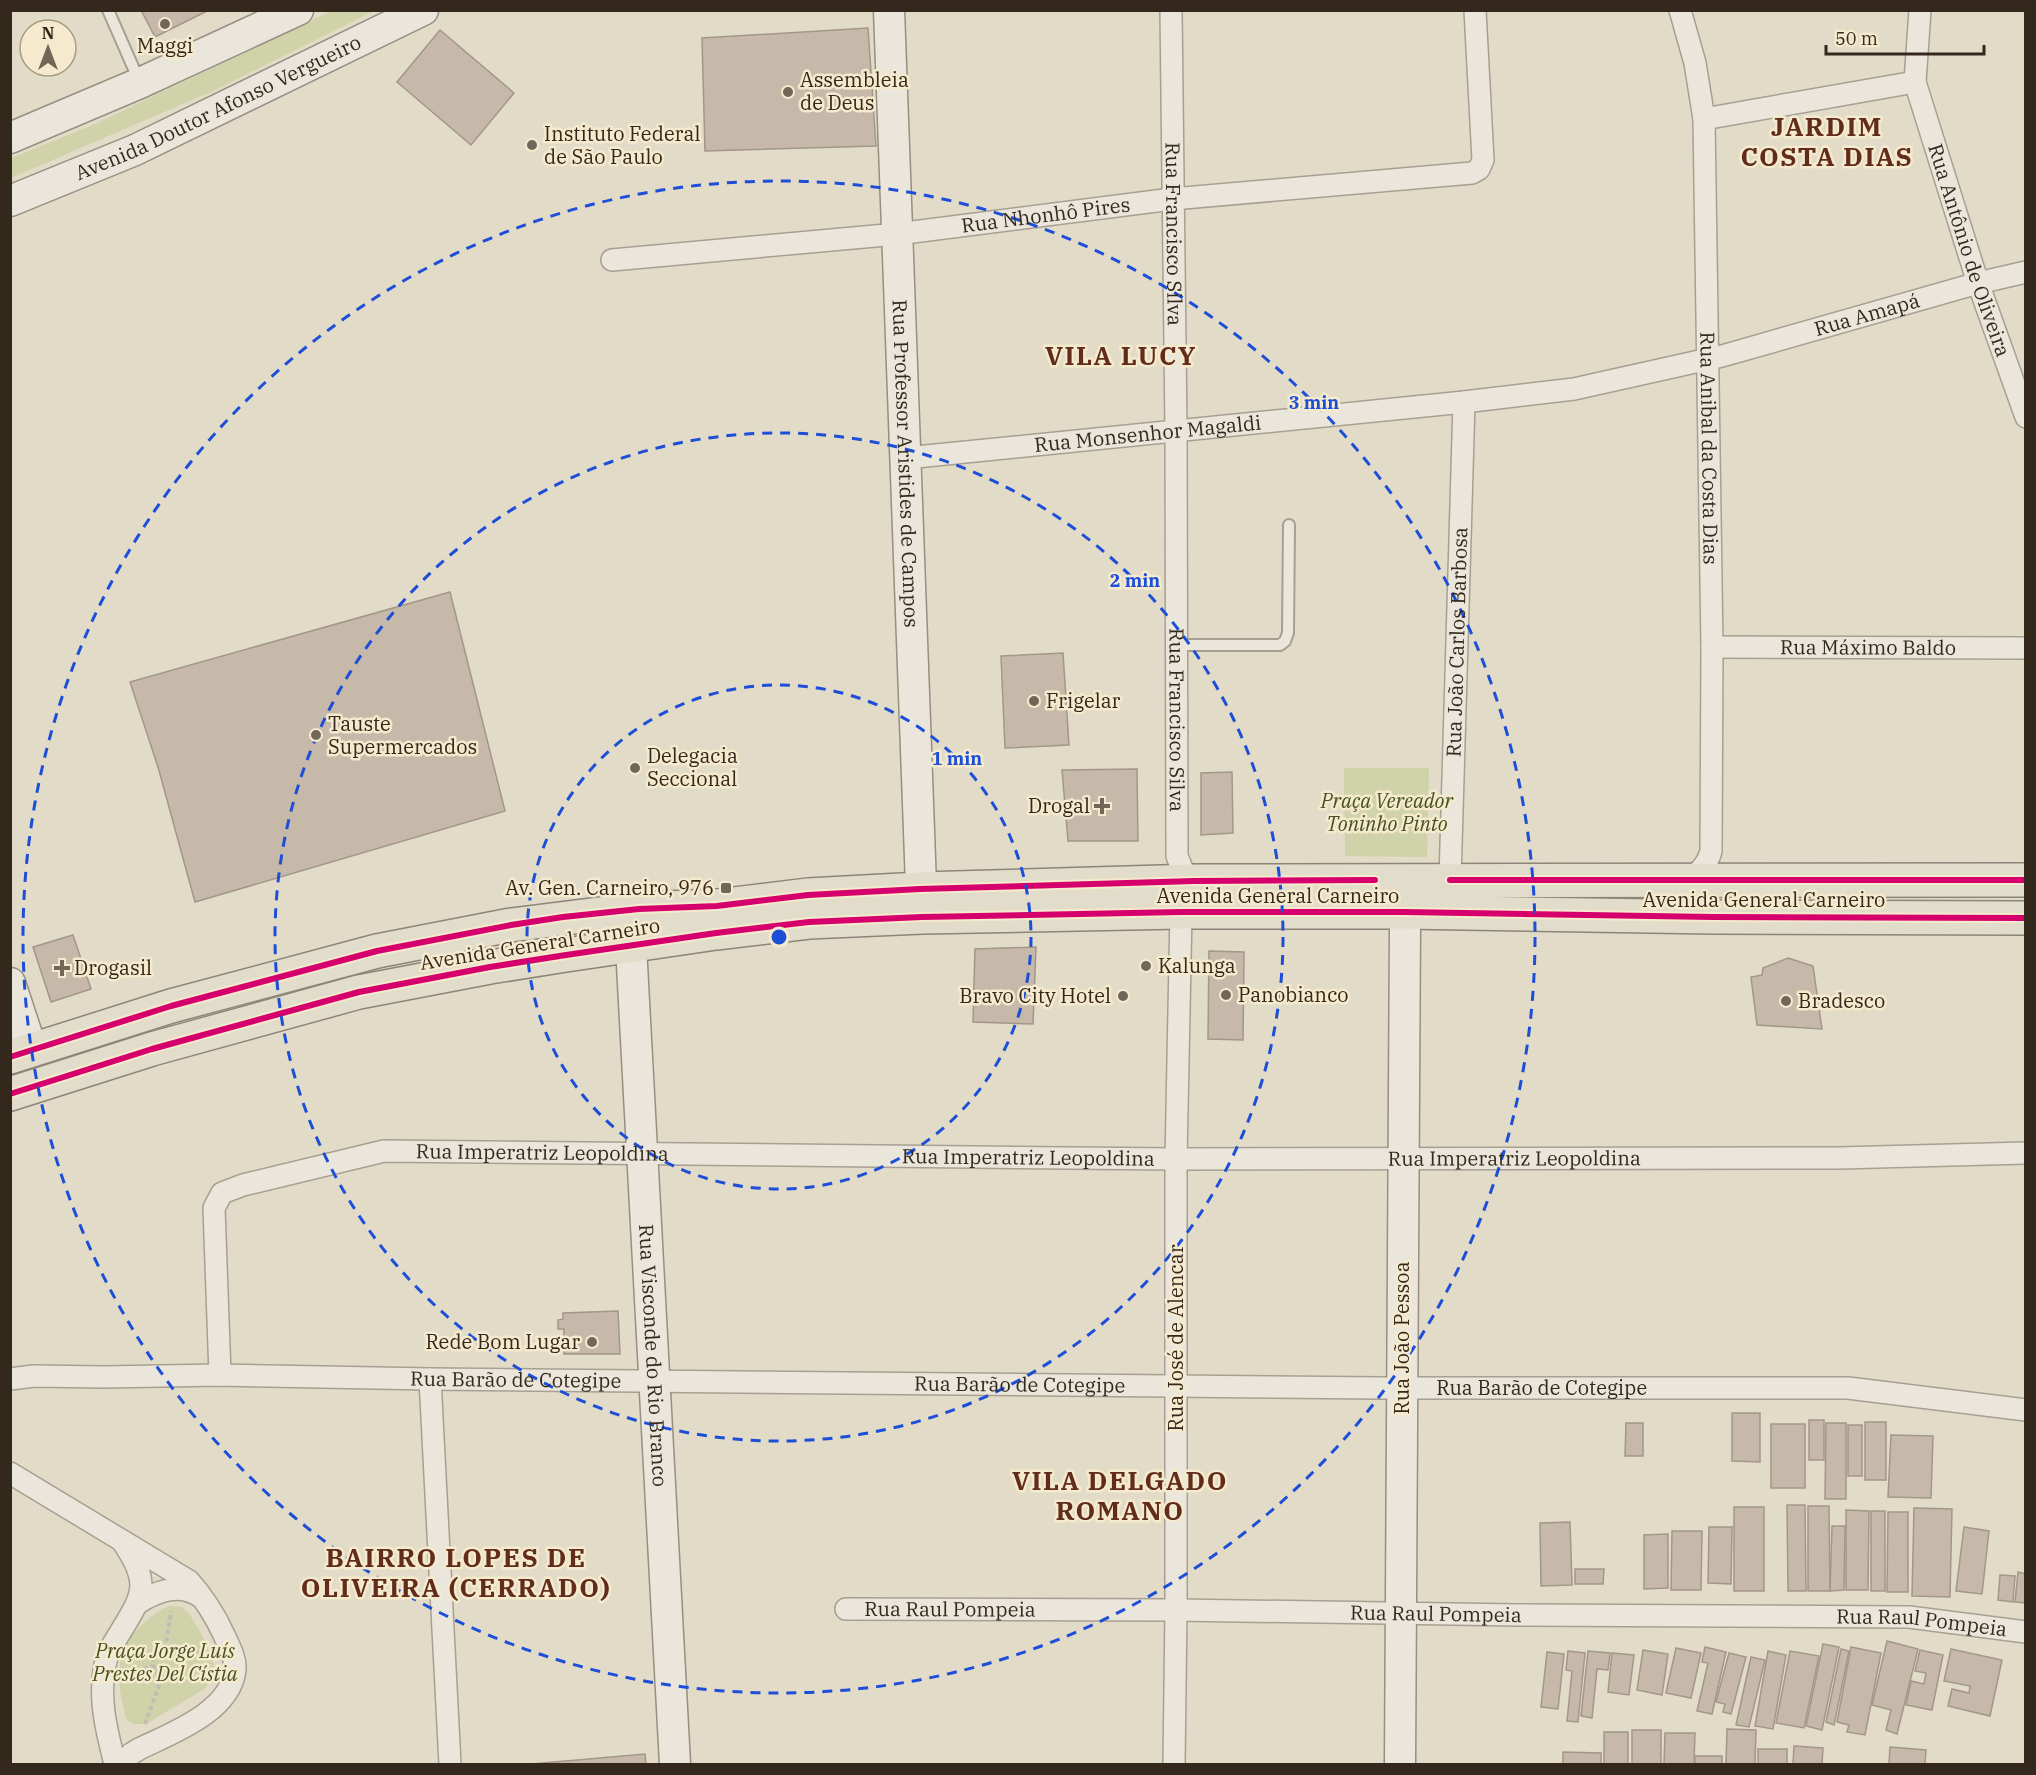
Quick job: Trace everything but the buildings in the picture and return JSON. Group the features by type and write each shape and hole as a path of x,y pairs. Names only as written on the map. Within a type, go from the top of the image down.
{"main road":[{"path":"10,138 140,83 298,10"},
{"name":"Avenida Doutor Afonso Vergueiro","path":"10,201 135,150 423,10"},
{"name":"Rua Professor Aristides de Campos","path":"890,10 921,903"},
{"name":"Avenida General Carneiro","path":"1375,880 1392,893 1404,912"},
{"name":"Avenida General Carneiro","path":"10,1094 152,1049 359,992 490,967 716,933 809,922 921,903 1195,881 2025,880"},
{"name":"Avenida General Carneiro","path":"21,1053 171,1006 377,951 511,925 639,909 717,906 808,895 921,903 1181,912 2025,918"},
{"name":"Rua João Pessoa","path":"1400,1764 1404,912"},
{"name":"Rua Visconde do Rio Branco","path":"631,946 675,1764"},
{"path":"10,983 21,1053 31,1070 10,1080"}],"street":[{"name":"Rua Francisco Silva","path":"1171,10 1176,430 1177,856 1183,871 1195,881"},
{"name":"Rua Nhonhô Pires","path":"612,260 897,234 1172,200 1472,173 1479,169 1484,160 1475,10"},
{"name":"Rua Anibal da Costa Dias","path":"1680,10 1695,63 1704,119 1709,359 1712,647 1711,851 1704,868 1690,879"},
{"name":"Rua Antônio de Oliveira","path":"1920,10 1914,82 1978,283 2025,417"},
{"path":"1704,119 1914,82"},
{"name":"Rua Amapá","path":"1709,359 1978,283 2025,272"},
{"name":"Rua Monsenhor Magaldi","path":"906,458 1574,389 1709,359"},
{"name":"Rua João Carlos Barbosa","path":"1450,880 1464,402"},
{"name":"Rua Máximo Baldo","path":"1712,647 2025,648"},
{"name":"Rua José de Alencar","path":"1174,1764 1176,1159 1181,912"},
{"name":"Rua Imperatriz Leopoldina","path":"220,1375 214,1208 222,1193 243,1185 384,1151 1176,1159 1839,1158 2025,1153"},
{"name":"Rua Barão de Cotegipe","path":"10,1379 34,1376 220,1375 1402,1388 1848,1388 2025,1410"},
{"path":"430,1379 450,1764"},
{"path":"10,1473 189,1581 206,1601 233,1654 235,1668 231,1685 224,1696 205,1714 139,1749 122,1764"},
{"path":"115,1764 105,1724 102,1692 105,1663 109,1651 138,1604 141,1590 139,1572 133,1557 120,1538"},
{"path":"138,1604 162,1590 180,1588 195,1593 206,1601"},
{"name":"Rua Raul Pompeia","path":"846,1609 1909,1617 2025,1632"},
{"path":"105,1724 119,1742 139,1749"}],"lane":[{"path":"108,10 140,83"},
{"path":"1176,645 1280,645 1285,641 1288,633 1289,525"}],"path":[{"path":"165,1649 172,1602"},
{"path":"180,1658 211,1644 206,1636"},
{"path":"165,1649 174,1651 180,1658 178,1671 171,1677 162,1677 154,1671 154,1656 165,1649"},
{"path":"116,1678 153,1666"},
{"path":"151,1725 143,1729 162,1677"}],"green space":[{"path":"333,10 374,11 213,91 11,178 11,158 93,125"},
{"name":"Praça Vereador Toninho Pinto","path":"1344,768 1429,768 1427,857 1345,856"},
{"name":"Praça Jorge Luís Prestes Del Cístia","path":"169,1606 181,1607 188,1612 203,1637 214,1664 212,1675 206,1688 146,1724 134,1724 126,1719 120,1692 119,1676 123,1653 141,1625"}],"cycle path":[{"path":"10,1057 171,1006 377,951 563,917 639,909 717,906 808,895 920,889 1195,881 1375,880"},
{"path":"1450,880 2026,880"},
{"path":"10,1094 152,1049 359,992 566,955 809,922 922,917 1181,912 2026,918"}],"place":[{"name":"Maggi","path":"165,24"},
{"name":"Assembleia de Deus","path":"788,92"},
{"name":"Instituto Federal de São Paulo","path":"532,145"},
{"name":"Frigelar","path":"1034,701"},
{"name":"Tauste Supermercados","path":"316,735"},
{"name":"Delegacia Seccional","path":"635,768"},
{"name":"Drogal","path":"1102,806"},
{"name":"Av. Gen. Carneiro, 976","path":"726,888"},
{"name":"Kalunga","path":"1146,966"},
{"name":"Drogasil","path":"62,968"},
{"name":"Panobianco","path":"1226,995"},
{"name":"Bravo City Hotel","path":"1123,996"},
{"name":"Bradesco","path":"1786,1001"},
{"name":"Rede Bom Lugar","path":"592,1342"}],"district":[{"name":"JARDIM COSTA DIAS","path":"1827,142"},
{"name":"VILA LUCY","path":"1121,356"},
{"name":"VILA DELGADO ROMANO","path":"1120,1496"},
{"name":"BAIRRO LOPES DE OLIVEIRA (CERRADO)","path":"456,1573"}]}
